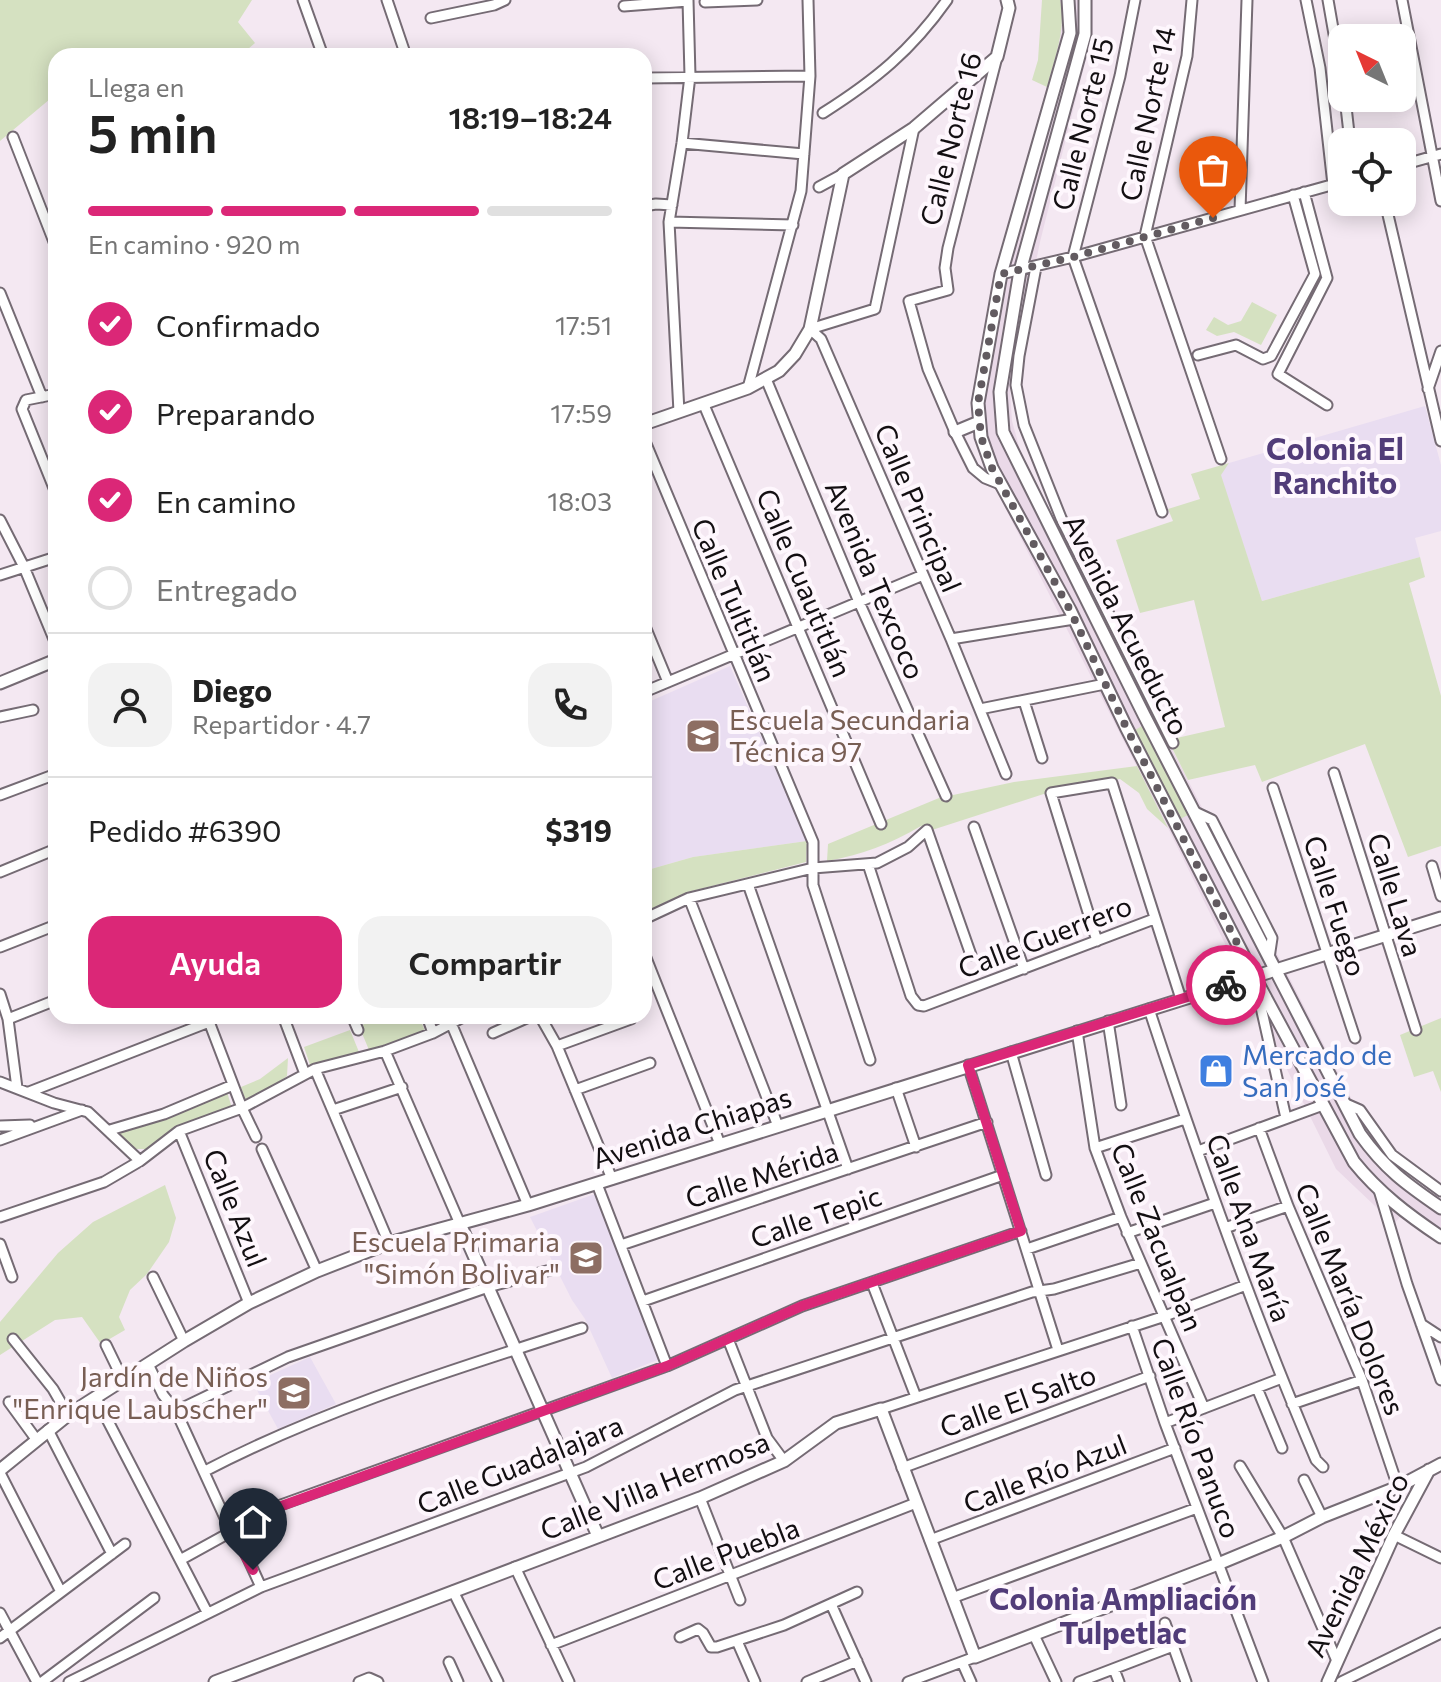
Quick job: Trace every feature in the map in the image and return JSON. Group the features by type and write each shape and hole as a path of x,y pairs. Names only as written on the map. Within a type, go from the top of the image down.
{"street":[{"path":"303,0 320,48"},
{"path":"387,0 403,48"},
{"path":"431,18 505,0"},
{"path":"705,2 757,0"},
{"path":"748,388 801,191 810,76 808,0"},
{"path":"823,113 869,84 891,64 921,34 947,0"},
{"name":"Calle Norte 16","path":"955,432 928,369 909,301 948,290 945,268 948,248 1009,8 1007,0"},
{"name":"Avenida Acueducto","path":"1068,0 1070,33 1001,274 978,403 981,437 1000,484 1074,619 1254,976 1354,1162 1403,1211 1441,1237"},
{"name":"Avenida Acueducto","path":"1085,0 1085,34 1020,271 1000,392 1003,432 1144,715 1360,1134 1381,1162 1407,1185 1441,1208"},
{"name":"Calle Norte 15","path":"1073,257 1120,76 1135,0"},
{"name":"Calle Norte 14","path":"1145,236 1187,56 1192,0"},
{"path":"1240,210 1247,0"},
{"path":"1306,0 1329,128"},
{"path":"1328,0 1332,24"},
{"path":"1402,0 1436,155 1441,201"},
{"path":"624,6 688,1 690,76 669,222 679,412"},
{"path":"819,187 914,128 997,57"},
{"path":"652,78 810,76"},
{"path":"810,329 875,309 914,128"},
{"path":"13,137 48,227"},
{"path":"682,143 804,154"},
{"path":"1416,161 1436,155"},
{"path":"652,421 748,388 779,371 795,354 810,329 843,174"},
{"path":"1001,274 1328,186"},
{"path":"1304,192 1327,278 1277,372 1279,377 1327,405"},
{"path":"1198,355 1231,345 1240,346 1260,358 1271,356 1315,274 1293,195"},
{"path":"652,206 672,205"},
{"path":"1388,216 1441,441"},
{"path":"669,222 793,225"},
{"path":"1145,236 1221,459"},
{"path":"1073,257 1162,512"},
{"name":"Avenida Acueducto","path":"1036,267 1016,385 1024,425 1061,518 1173,743"},
{"path":"0,293 42,397"},
{"name":"Calle Principal","path":"810,329 821,339 1006,774"},
{"path":"1428,390 1441,351"},
{"path":"1271,356 1282,362"},
{"name":"Avenida Texcoco","path":"766,379 859,602 946,796"},
{"path":"48,396 26,400 22,409 48,473"},
{"name":"Calle Cuautitlán","path":"704,405 881,824"},
{"path":"979,422 955,432 973,468 985,478 1000,484"},
{"name":"Calle Tultitlán","path":"652,458 813,842 813,885 870,1060"},
{"path":"0,520 48,625"},
{"path":"0,575 48,560"},
{"path":"652,689 923,575"},
{"path":"951,639 1074,619"},
{"path":"652,643 668,682"},
{"path":"0,683 48,663"},
{"path":"980,709 1105,684"},
{"path":"1024,701 1042,758"},
{"path":"0,717 33,710"},
{"name":"Calle Lava","path":"1334,773 1416,1030"},
{"path":"0,795 48,777"},
{"path":"1097,941 1051,793 1112,783 1154,919"},
{"name":"Calle Fuego","path":"1273,788 1355,1038"},
{"path":"974,827 1024,969"},
{"path":"652,915 689,898 813,868 877,863 908,847 927,830 971,955"},
{"path":"0,872 48,852"},
{"name":"Calle Guerrero","path":"868,864 911,996 918,1005 931,1005 1154,919 1181,999"},
{"path":"1432,866 1441,896"},
{"path":"748,884 848,1169"},
{"path":"689,898 778,1126"},
{"name":"Avenida Chiapas","path":"0,1471 68,1415 184,1341 249,1303 317,1271 389,1243 597,1184 1325,952 1441,918"},
{"path":"0,947 48,928"},
{"path":"652,973 720,1144"},
{"path":"1254,976 1286,1118"},
{"path":"0,994 8,1019 17,1088"},
{"path":"8,1019 48,1003"},
{"name":"Calle Ana María","path":"1149,1009 1215,1203 1292,1404 1320,1463"},
{"path":"1108,1021 1121,1105"},
{"path":"29,1092 196,1024"},
{"path":"210,1024 256,1137"},
{"path":"286,1024 305,1074"},
{"path":"355,1024 358,1030"},
{"path":"430,1024 433,1033"},
{"path":"0,1217 104,1182 140,1161 179,1131 242,1108 315,1069 385,1051 449,1024"},
{"path":"451,1024 528,1205"},
{"path":"493,1033 513,1024"},
{"path":"545,1024 557,1046 612,1179"},
{"path":"557,1046 617,1024"},
{"name":"Calle Zacualpan","path":"1077,1031 1095,1148 1127,1233 1204,1408"},
{"path":"385,1051 598,1536"},
{"path":"1011,1052 1046,1175"},
{"path":"575,1090 650,1063"},
{"path":"968,1065 1058,1350"},
{"path":"315,1069 389,1243"},
{"path":"0,1082 54,1103 82,1110 99,1119 140,1161"},
{"path":"110,1130 164,1114 233,1085"},
{"path":"333,1110 402,1087"},
{"path":"896,1088 916,1147"},
{"path":"54,1103 59,1109 55,1121"},
{"path":"1344,1103 1360,1110 1392,1155 1441,1191"},
{"path":"1198,1151 1323,1105"},
{"path":"0,1140 82,1110"},
{"path":"1095,1148 1185,1119"},
{"name":"Calle Mérida","path":"621,1245 987,1122"},
{"path":"0,1126 42,1125"},
{"name":"Calle María Dolores","path":"1259,1128 1288,1206 1362,1380 1398,1487"},
{"name":"Calle Azul","path":"179,1131 249,1303"},
{"path":"262,1149 317,1271"},
{"name":"Calle Tepic","path":"643,1301 1003,1175"},
{"path":"597,1184 667,1366"},
{"path":"1379,1190 1441,1380"},
{"path":"1127,1233 1215,1203"},
{"path":"1225,1228 1288,1206"},
{"path":"1027,1249 1121,1217"},
{"path":"180,1560 278,1506 667,1366 802,1306 1021,1231"},
{"path":"0,1244 12,1277"},
{"name":"Calle Guadalajara","path":"69,1682 261,1587 570,1474 747,1386 1024,1294 1141,1263"},
{"path":"176,1411 288,1357 488,1287 554,1269"},
{"path":"153,1277 184,1341"},
{"path":"872,1283 916,1397"},
{"name":"Calle Villa Hermosa","path":"215,1682 700,1498 784,1461 836,1423 1165,1316 1246,1285"},
{"path":"1421,1324 1441,1337"},
{"name":"Calle Río Panuco","path":"1132,1326 1165,1423 1263,1682"},
{"path":"205,1471 255,1445 311,1422 582,1328"},
{"path":"13,1339 49,1384 68,1415"},
{"path":"728,1339 767,1438 784,1461"},
{"path":"106,1345 123,1380"},
{"path":"148,1364 163,1395 176,1411 231,1531 245,1552 261,1587"},
{"name":"Calle El Salto","path":"902,1468 1150,1376"},
{"path":"1165,1423 1282,1378"},
{"path":"1292,1404 1362,1380"},
{"path":"1257,1388 1282,1448"},
{"path":"96,1398 207,1612"},
{"path":"9,1402 36,1439"},
{"path":"881,1409 975,1657"},
{"path":"48,1430 112,1554"},
{"name":"Calle Río Azul","path":"930,1540 1175,1448"},
{"path":"1240,1466 1283,1537 1337,1661"},
{"path":"908,1682 1218,1564 1398,1487 1435,1467"},
{"name":"Avenida México","path":"1328,1682 1394,1535 1435,1467"},
{"path":"0,1471 61,1592"},
{"path":"1304,1480 1322,1517"},
{"path":"700,1498 740,1600"},
{"name":"Calle Puebla","path":"551,1645 916,1503"},
{"path":"952,1598 1197,1508"},
{"path":"1394,1535 1441,1558"},
{"path":"0,1638 125,1544"},
{"path":"515,1567 569,1682"},
{"path":"453,1591 498,1682"},
{"path":"680,1637 698,1629 713,1648 857,1592"},
{"path":"0,1613 40,1682 154,1598"},
{"path":"831,1604 866,1682"},
{"path":"1165,1623 1186,1682"},
{"path":"1341,1682 1441,1633"},
{"path":"1034,1635 1056,1682"},
{"path":"737,1641 755,1682"},
{"path":"1079,1682 1173,1646"},
{"path":"807,1682 857,1661"},
{"path":"449,1662 458,1682"},
{"path":"962,1662 971,1682"},
{"path":"1114,1669 1119,1682"},
{"path":"247,1670 253,1682"},
{"path":"359,1682 369,1678 378,1682"}],"shaded area":[{"path":"1060,0 1093,0 1093,31 1040,242 1010,390 1012,421 1022,457 1366,1127 1390,1158 1441,1199 1441,1243 1400,1217 1394,1224 1336,1169 1168,828 990,478 974,436 976,399 992,293 1060,38"},
{"path":"1425,406 1441,465 1441,531 1415,538 1420,557 1262,601 1220,475 1229,463"},
{"name":"Escuela Secundaria Técnica 97","path":"730,666 807,841 693,857 652,869 652,700"},
{"name":"Escuela Primaria \"Simón Bolivar\"","path":"595,1194 660,1359 612,1378 585,1319 572,1300 530,1217"},
{"name":"Jardín de Niños \"Enrique Laubscher\"","path":"310,1357 336,1404 278,1429 253,1383"}],"green space":[{"path":"0,0 252,0 238,22 255,43 249,48 48,48 48,101 0,141"},
{"path":"1042,0 1060,0 1062,11 1059,44 1047,87 1032,80 1038,60"},
{"path":"1252,302 1277,315 1261,345 1234,332 1217,336 1206,330 1214,317 1228,325 1241,321"},
{"path":"1229,463 1221,475 1262,601 1420,557 1425,577 1409,583 1441,696 1441,846 1408,857 1365,744 1262,782 1255,765 1188,780 1168,740 1225,727 1194,600 1140,613 1116,540 1173,521 1168,509 1200,499 1191,474"},
{"path":"1142,726 1188,815 1180,819 1135,730"},
{"path":"1137,766 1168,828 1147,809 1139,793 1120,779 1059,789 932,830 921,826 876,848 827,861 828,844 939,798 1014,782"},
{"path":"807,841 806,862 688,892 652,908 652,869 693,857"},
{"path":"1441,1018 1441,1092 1433,1071 1414,1077 1400,1035"},
{"path":"422,1024 425,1031 369,1050 359,1026"},
{"path":"350,1030 359,1052 310,1065 304,1047"},
{"path":"288,1058 287,1076 268,1090 245,1099 241,1087 260,1079"},
{"path":"227,1092 232,1108 179,1127 146,1149 133,1149 118,1132"},
{"path":"165,1185 176,1218 169,1242 147,1274 130,1290 119,1317 125,1330 101,1344 82,1317 55,1320 0,1355 0,1322 58,1253 93,1222"}],"way so far":[{"path":"1213,218 1001,274 978,403 981,437 992,468 1070,610 1126,727 1254,976 1226,985"}],"place":[{"name":"Escuela Secundaria Técnica 97","path":"703,736"},
{"name":"Mercado de San José","path":"1216,1071"},
{"name":"Escuela Primaria \"Simón Bolivar\"","path":"586,1258"},
{"name":"Jardín de Niños \"Enrique Laubscher\"","path":"294,1393"}],"district":[{"name":"Colonia El Ranchito","path":"1335,467"},
{"name":"Colonia Ampliación Tulpetlac","path":"1123,1617"}],"route":[{"path":"253,1570 231,1531 262,1513 667,1366 802,1306 1021,1231 968,1065 1226,985"}]}
